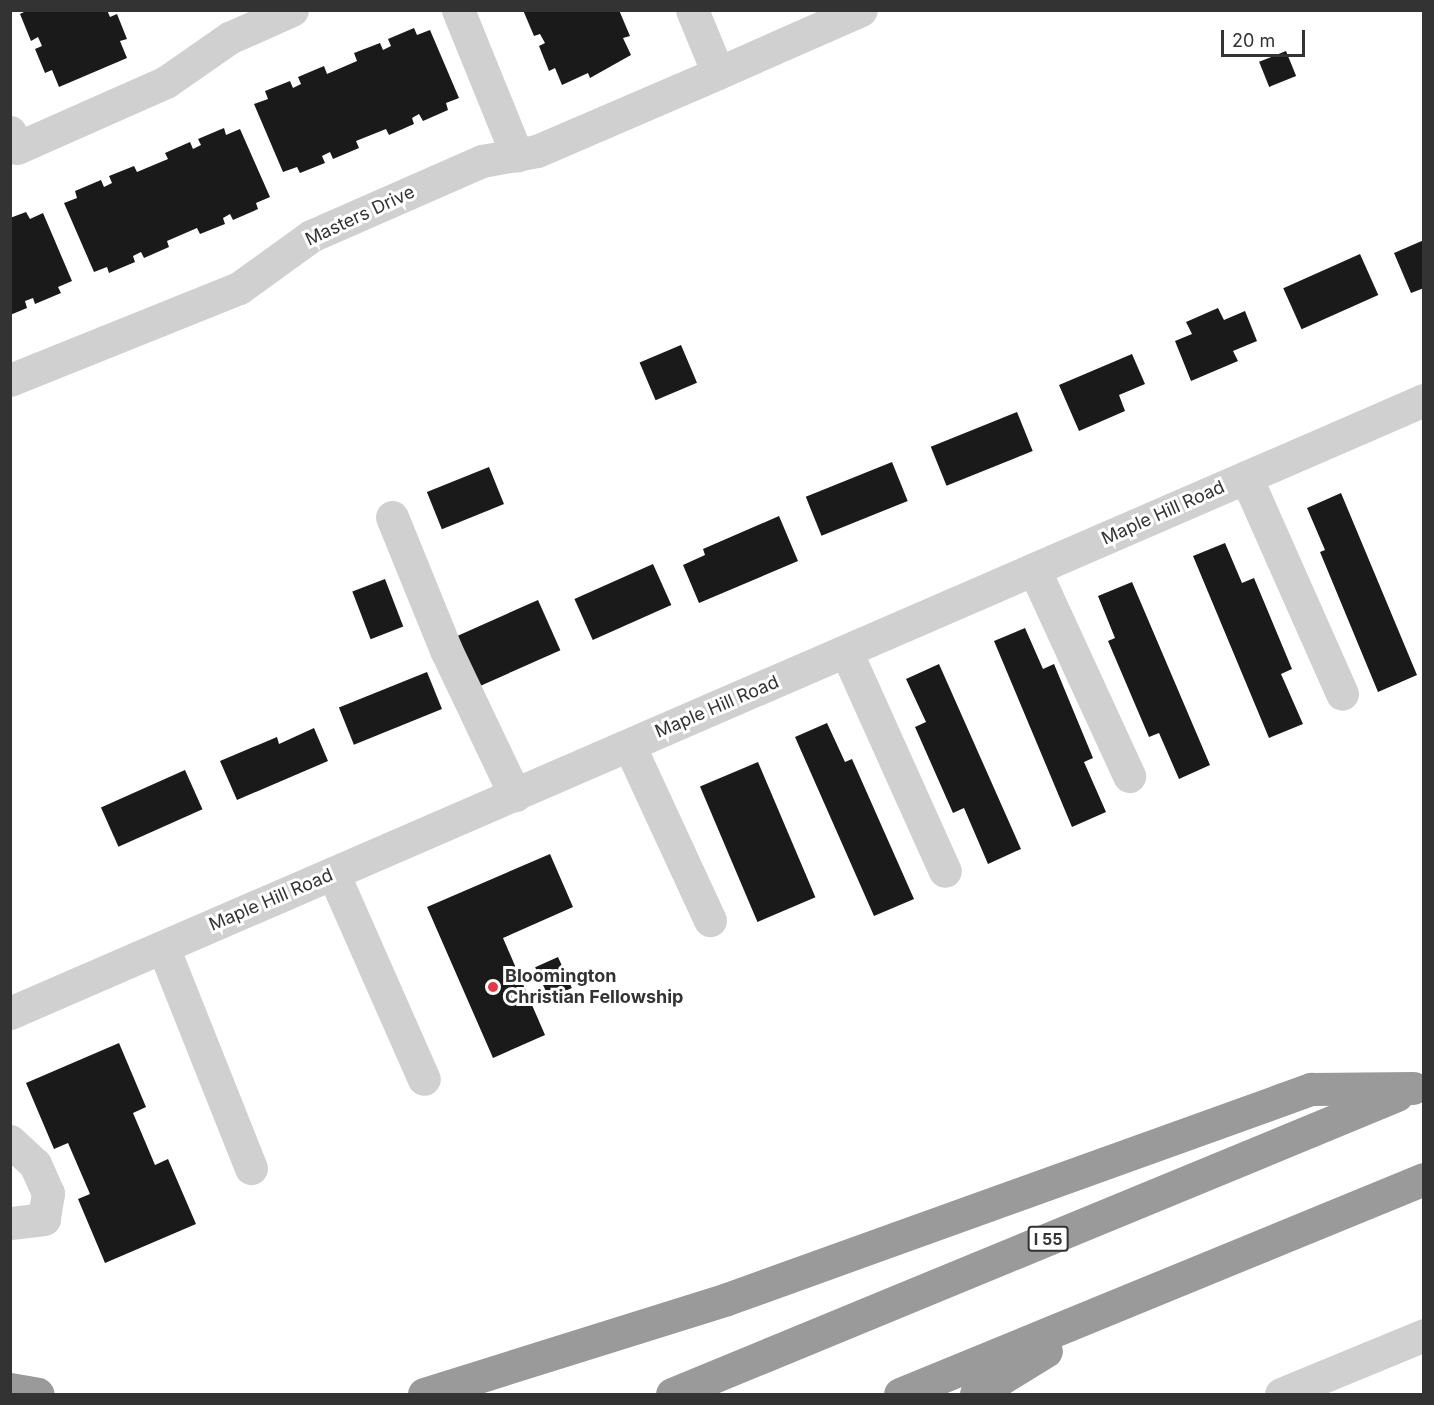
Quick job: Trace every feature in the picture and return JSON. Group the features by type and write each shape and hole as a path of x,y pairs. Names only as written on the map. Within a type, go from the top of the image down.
{"highway":[{"path":"424,1395 728,1299 1311,1089 1418,1086"},
{"name":"I 55","path":"672,1395 1418,1086"},
{"path":"900,1395 1424,1179"},
{"path":"976,1395 1132,1299"},
{"path":"10,1389 38,1395"}],"street":[{"path":"13,144 166,82 230,38 292,10"},
{"path":"458,10 517,155"},
{"path":"692,10 718,73"},
{"name":"Masters Drive","path":"10,380 239,288 311,236 482,161 537,151 654,104 861,10"},
{"name":"Maple Hill Road","path":"10,1013 1424,400"},
{"path":"1246,477 1341,694"},
{"path":"392,517 446,650 515,795"},
{"path":"1034,569 1129,776"},
{"path":"846,651 945,871"},
{"path":"629,745 710,920"},
{"path":"333,873 424,1079"},
{"path":"163,947 251,1168"},
{"path":"10,1140 35,1164 48,1193 44,1219 10,1223"},
{"path":"1281,1395 1424,1335"}],"building":[{"path":"28,10 107,10 110,17 117,14 127,39 120,41 127,58 59,87 52,70 45,73 35,49 42,46 38,37 31,41 20,14"},
{"path":"523,10 619,10 630,36 623,38 631,55 590,78 588,73 562,85 555,68 549,71 539,46 545,43 540,34 534,36"},
{"path":"414,28 417,35 430,30 459,98 446,103 448,110 423,121 419,114 412,118 414,124 389,135 386,129 356,141 359,148 333,159 330,152 322,156 325,163 300,173 297,167 283,172 254,104 268,99 265,91 290,81 293,88 301,84 298,77 324,66 327,74 357,61 354,53 380,43 383,50 391,46 388,39"},
{"path":"1286,51 1296,76 1269,87 1259,62"},
{"path":"224,128 226,135 240,129 270,197 256,203 258,209 233,220 230,214 223,218 225,224 200,234 197,228 167,241 169,247 144,258 141,252 133,256 135,262 109,273 107,267 94,272 64,203 77,198 75,191 101,180 104,187 112,183 109,176 134,166 137,172 168,159 165,153 190,142 193,149 201,145 198,139"},
{"path":"26,212 30,219 43,213 72,281 58,287 61,293 35,304 33,298 25,301 27,308 10,315 10,218"},
{"path":"1424,240 1424,288 1411,293 1394,253"},
{"path":"1360,254 1378,295 1302,329 1283,288"},
{"path":"1218,308 1224,320 1245,311 1257,341 1233,351 1238,361 1191,381 1175,341 1192,334 1186,322"},
{"path":"681,345 697,383 656,400 640,363"},
{"path":"1132,354 1145,384 1119,395 1125,411 1079,431 1059,385"},
{"path":"1017,412 1033,451 947,486 931,447"},
{"path":"892,462 908,501 822,536 806,497"},
{"path":"489,467 504,504 442,529 427,492"},
{"path":"1341,493 1417,675 1378,692 1320,552 1325,550 1307,508"},
{"path":"779,516 798,561 699,603 683,565 705,555 703,549"},
{"path":"1225,543 1242,583 1254,578 1292,669 1281,674 1303,724 1269,738 1193,556"},
{"path":"653,564 671,605 593,640 574,599"},
{"path":"385,579 403,627 371,639 352,592"},
{"path":"1132,582 1210,765 1179,779 1159,733 1149,737 1108,641 1115,638 1098,596"},
{"path":"538,600 560,650 474,688 452,638"},
{"path":"1025,628 1043,669 1054,664 1093,758 1084,762 1106,812 1072,827 994,641"},
{"path":"939,664 1021,849 988,864 964,808 953,813 915,727 926,722 906,679"},
{"path":"427,672 442,709 354,745 339,708"},
{"path":"827,723 845,762 852,759 914,899 874,916 795,737"},
{"path":"314,728 328,761 237,800 220,761 277,737 279,744"},
{"path":"758,762 815,897 757,922 700,787"},
{"path":"185,770 202,809 118,847 101,807"},
{"name":"Bloomington Christian Fellowship","path":"550,854 573,907 503,938 545,1035 493,1058 427,907"},
{"path":"558,957 572,988 549,998 535,967"},
{"path":"119,1043 146,1107 133,1113 155,1165 168,1159 196,1224 105,1263 78,1199 90,1194 68,1143 54,1149 26,1083"}],"place":[{"name":"Bloomington Christian Fellowship","path":"493,987"}]}
